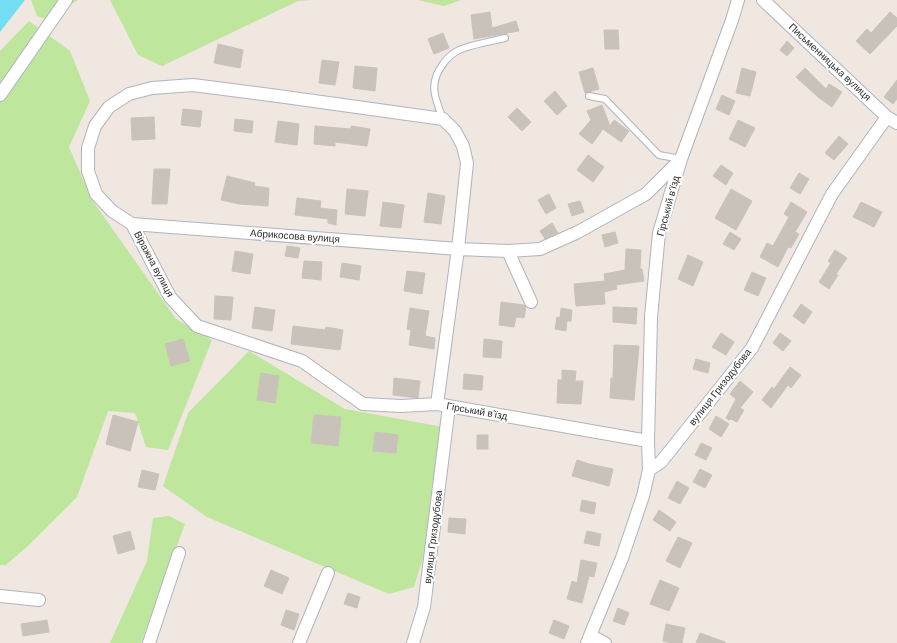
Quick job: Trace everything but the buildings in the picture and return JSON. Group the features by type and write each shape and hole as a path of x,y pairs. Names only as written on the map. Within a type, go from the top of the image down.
{"street":[{"path":"0,95 66,0"},
{"name":"Гірський в’їзд","path":"649,470 648,441 651,317 659,233 681,160 738,0"},
{"name":"Письменницька вулиця","path":"763,0 892,120"},
{"name":"Віражна вулиця","path":"437,404 401,406 363,404 302,361 197,326 170,297 132,224 112,212 96,194 88,171 88,148 95,126 109,107 129,94 152,88 193,85 443,120"},
{"name":"Гірський в'їзд","path":"443,120 455,131 463,146 467,163 458,249 437,404 648,441"},
{"name":"вулиця Гризодубова","path":"649,470 661,462 752,348 832,194 892,120"},
{"path":"458,249 508,251 540,249 578,232 646,194 681,160"},
{"name":"Абрикосова вулиця","path":"132,224 458,249"},
{"path":"508,251 531,302"},
{"name":"вулиця Гризодубова","path":"413,643 424,607 449,406"},
{"path":"605,643 589,639 622,558 643,496 649,470"},
{"path":"149,643 179,553"},
{"path":"298,643 328,573"},
{"path":"0,596 38,600"}],"lane":[{"path":"443,120 434,92 435,78 439,69 448,58 460,49 505,38"},
{"path":"589,96 605,99 659,155 681,160"}],"green space":[{"path":"31,0 78,0 46,19 37,16"},
{"path":"110,0 312,0 298,1 162,66 138,55"},
{"path":"418,0 461,0 444,6"},
{"path":"29,21 70,51 90,101 69,147 92,200 176,319 212,340 168,450 146,447 135,413 108,411 77,497 30,544 6,565 0,565 0,51"},
{"path":"249,351 345,409 443,427 437,513 414,587 389,594 207,517 163,486 188,413"},
{"path":"169,516 185,524 141,643 110,643 147,561 153,518"}],"water":[{"path":"0,0 25,0 0,32"}]}
